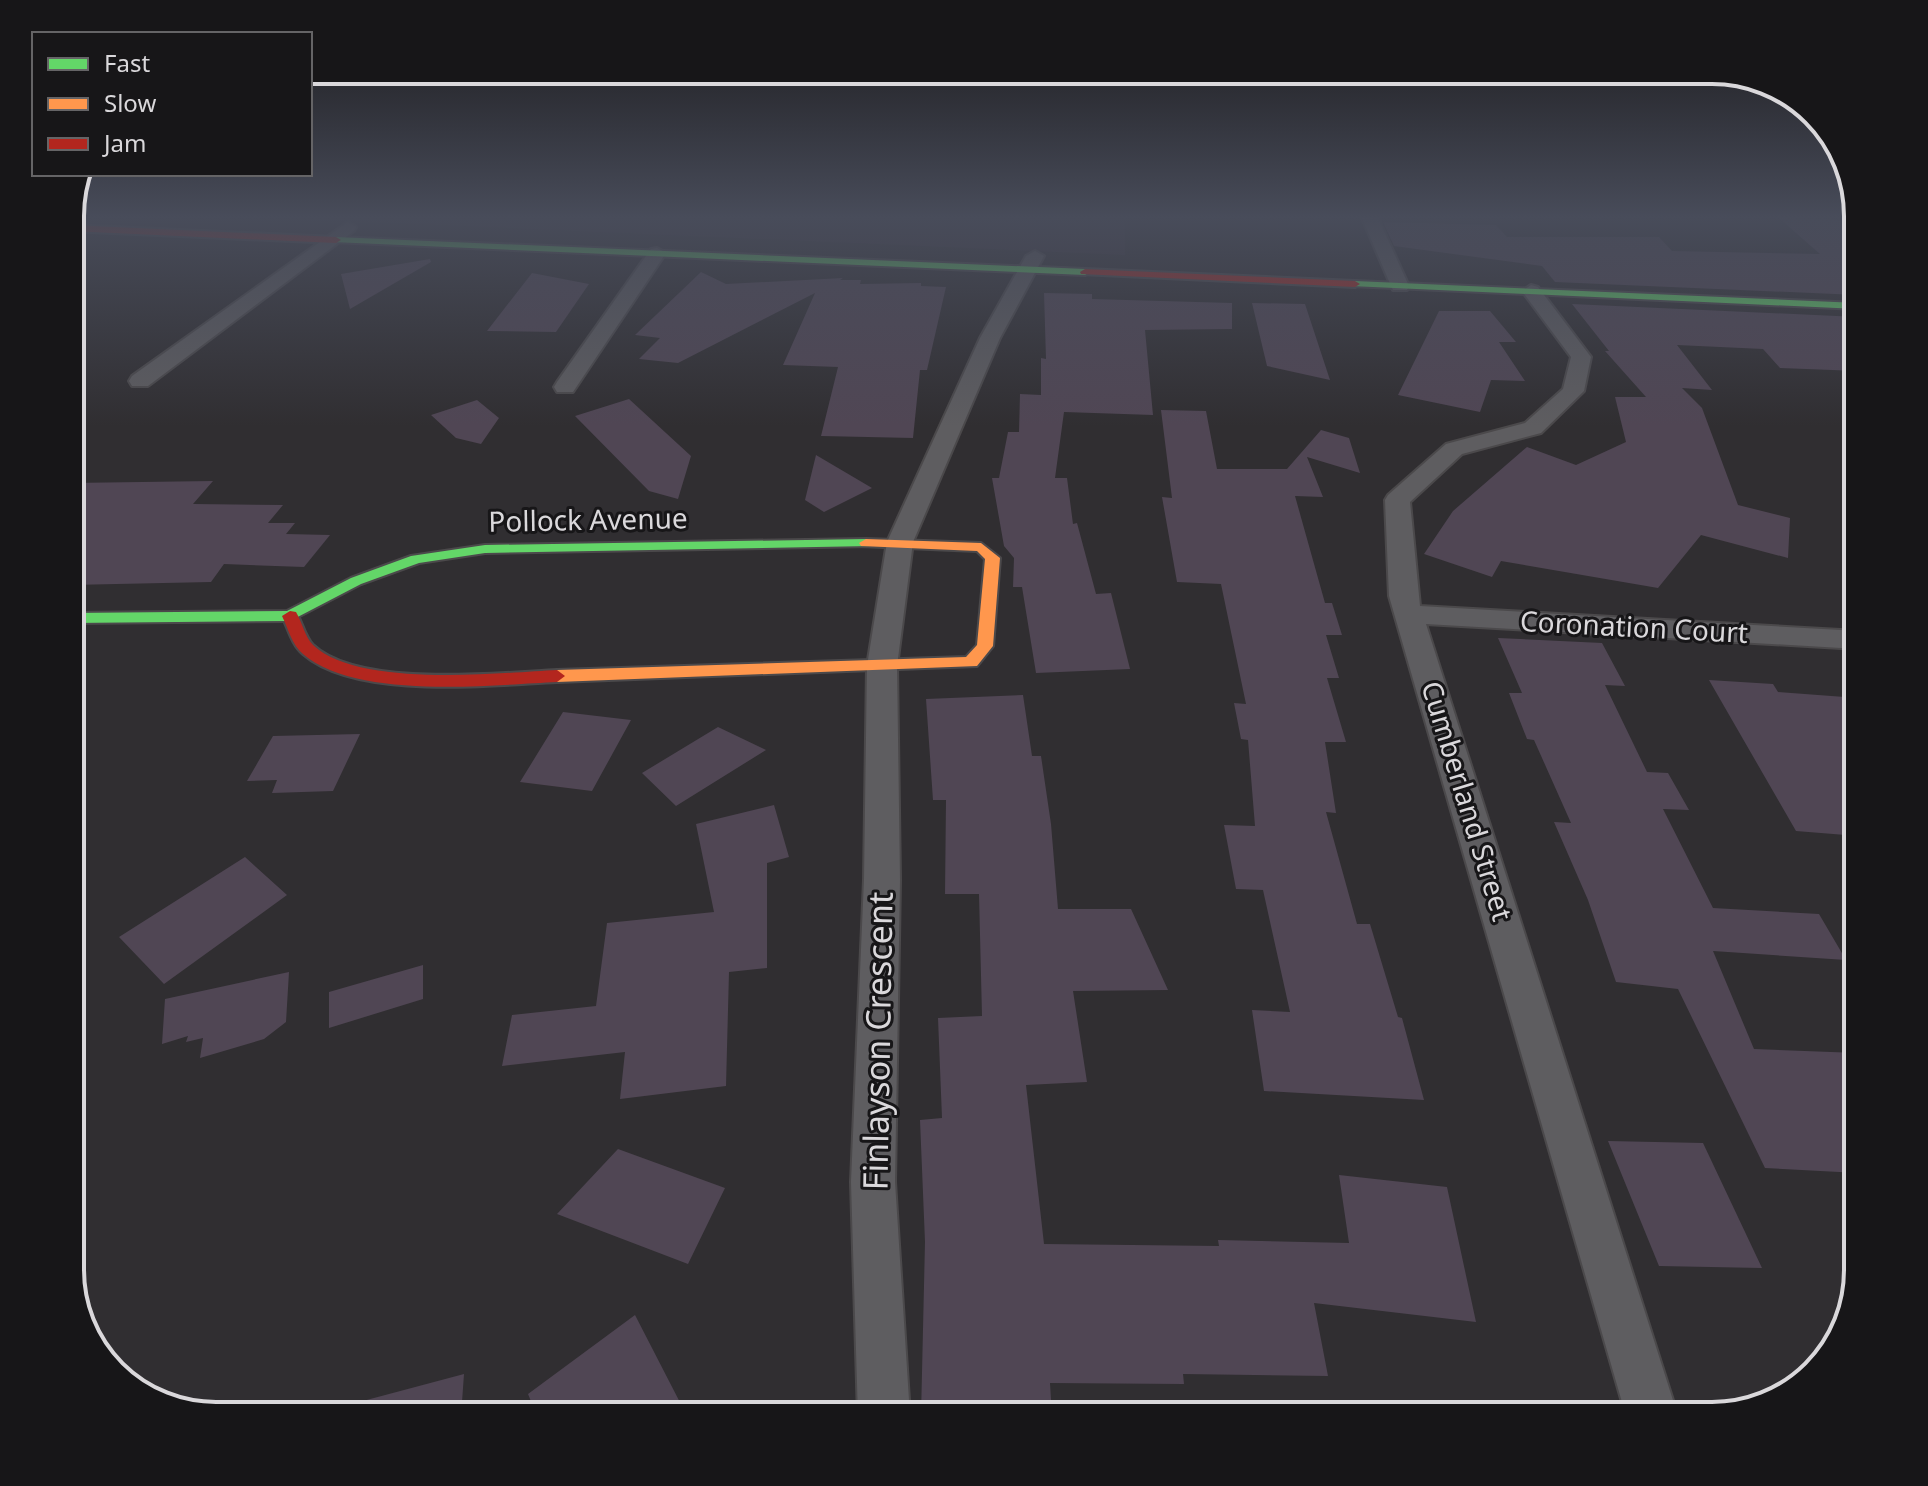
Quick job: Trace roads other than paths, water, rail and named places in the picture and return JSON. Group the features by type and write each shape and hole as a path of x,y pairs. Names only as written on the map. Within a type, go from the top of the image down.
{"main road":[{"path":"1435,287 1844,305"},
{"path":"290,616 307,649 343,670 426,680 971,662 985,646 993,558 981,547 900,542"},
{"name":"Pollock Avenue","path":"84,618 290,616 356,581 416,559 485,549 900,542"}],"street":[{"path":"140,381 267,287"},
{"path":"565,387 633,287"},
{"name":"Finlayson Crescent","path":"883,1402 873,1182 882,880 882,666 900,542 990,338 1018,287"},
{"name":"Cumberland Street","path":"1531,291 1581,357 1573,391 1533,428 1454,449 1397,500 1403,596 1648,1402"},
{"name":"Coronation Court","path":"1410,614 1844,639"}]}
